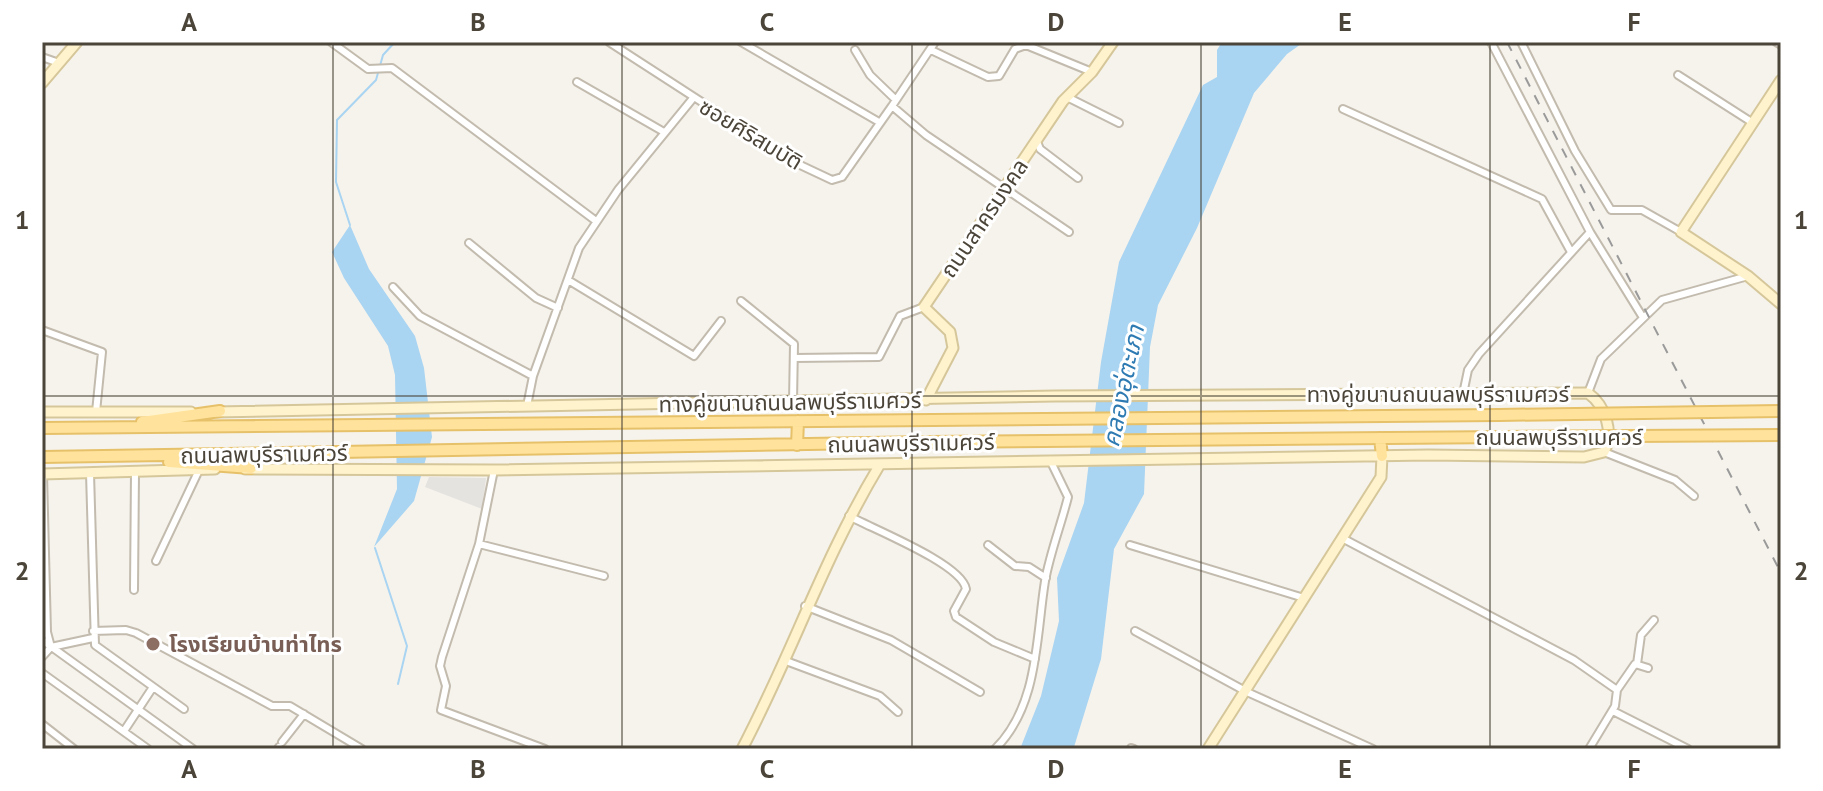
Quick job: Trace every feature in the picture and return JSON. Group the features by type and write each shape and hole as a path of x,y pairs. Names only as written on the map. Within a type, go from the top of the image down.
{"main road":[{"path":"42,83 77,42"},
{"name":"ถนนสาครมงคล","path":"924,307 1067,97 1092,72 1113,42"},
{"path":"1781,80 1681,232 1748,276 1781,304"},
{"path":"924,307 950,332 953,348 926,400"},
{"name":"ทางคู่ขนานถนนลพบุรีราเมศวร์","path":"42,412 391,409 1055,396 1588,393 1595,398 1607,420 1610,441 1604,452"},
{"path":"88,427 220,411"},
{"name":"ถนนลพบุรีราเมศวร์","path":"42,428 1781,411"},
{"path":"797,445 798,421"},
{"name":"ถนนลพบุรีราเมศวร์","path":"42,457 1055,441 1781,435"},
{"path":"1208,749 1381,477 1380,438"},
{"path":"43,474 251,468 394,471 1382,456 1584,457 1604,452"},
{"path":"126,457 251,468"},
{"path":"742,749 786,661 805,606 849,516 879,466"}],"street":[{"path":"331,42 368,69 392,68 596,221"},
{"path":"609,42 694,97"},
{"path":"741,42 879,122"},
{"name":"ซอยศิริสมบัติ","path":"527,406 533,376 579,248 596,221 694,97 798,164 832,180 842,177 935,42"},
{"path":"1491,42 1590,232 1642,316"},
{"path":"1521,42 1575,151 1611,210 1642,210 1681,232"},
{"path":"931,50 988,77 999,76 1015,49 1026,45 1092,72"},
{"path":"855,50 870,75 926,135 1069,232"},
{"path":"42,57 59,63"},
{"path":"1678,75 1753,123"},
{"path":"577,82 664,132"},
{"path":"1067,97 1119,123"},
{"path":"1343,109 1542,199 1571,252"},
{"path":"1038,139 1040,149 1078,178"},
{"path":"1463,394 1468,370 1479,354 1590,232"},
{"path":"469,243 536,298 558,308"},
{"path":"1588,393 1601,359 1642,316 1662,300 1748,276"},
{"path":"568,280 694,356 721,321"},
{"path":"393,287 420,316 533,376"},
{"path":"741,301 794,344 793,401"},
{"path":"794,358 879,357 900,316 924,307"},
{"path":"42,330 102,352 96,412"},
{"path":"1604,452 1675,480 1694,496"},
{"path":"995,749 1025,701 1035,659 1046,578 1068,497 1053,460"},
{"path":"156,561 199,470"},
{"path":"494,470 479,544 440,666 446,686 441,710 545,749"},
{"path":"134,590 135,472"},
{"path":"90,473 95,645 184,709"},
{"path":"43,474 43,537 51,647"},
{"path":"849,516 916,549 960,576 966,589 954,611 956,617 994,642 1035,659"},
{"path":"1342,538 1574,660 1617,690"},
{"path":"479,544 604,576"},
{"path":"988,545 1015,566 1029,567 1046,578"},
{"path":"1130,545 1304,598"},
{"path":"805,606 891,640 980,692"},
{"path":"1589,749 1613,711 1617,690 1637,664 1641,635 1654,620"},
{"path":"42,657 51,647 93,634 126,630 272,706 288,706 304,714 356,748"},
{"path":"1135,631 1247,692 1373,749"},
{"path":"42,640 193,749"},
{"path":"786,661 880,696 898,712"},
{"path":"1637,664 1648,668"},
{"path":"42,673 148,749"},
{"path":"124,731 153,687"},
{"path":"1613,711 1688,749"},
{"path":"280,746 304,714"},
{"path":"42,724 74,749"}],"shaded area":[{"path":"429,477 486,478 482,509 425,487"}],"water":[{"name":"คลองอุ่ตะเภา","path":"1222,42 1304,42 1287,54 1254,93 1197,228 1158,305 1150,347 1144,494 1114,549 1101,659 1074,747 1020,749 1041,696 1059,621 1057,578 1084,503 1101,362 1119,262 1203,85 1217,77 1217,50"},
{"path":"350,225 369,269 415,336 424,368 432,437 414,501 374,547 397,489 395,375 388,346 344,278 332,252"}],"waterway":[{"path":"350,225 336,182 337,120 376,80 383,55 395,42"},
{"path":"375,548 407,646 398,684"}],"railway":[{"path":"1507,42 1781,573"}],"place":[{"name":"โรงเรียนบ้านท่าไทร","path":"153,644"}]}
